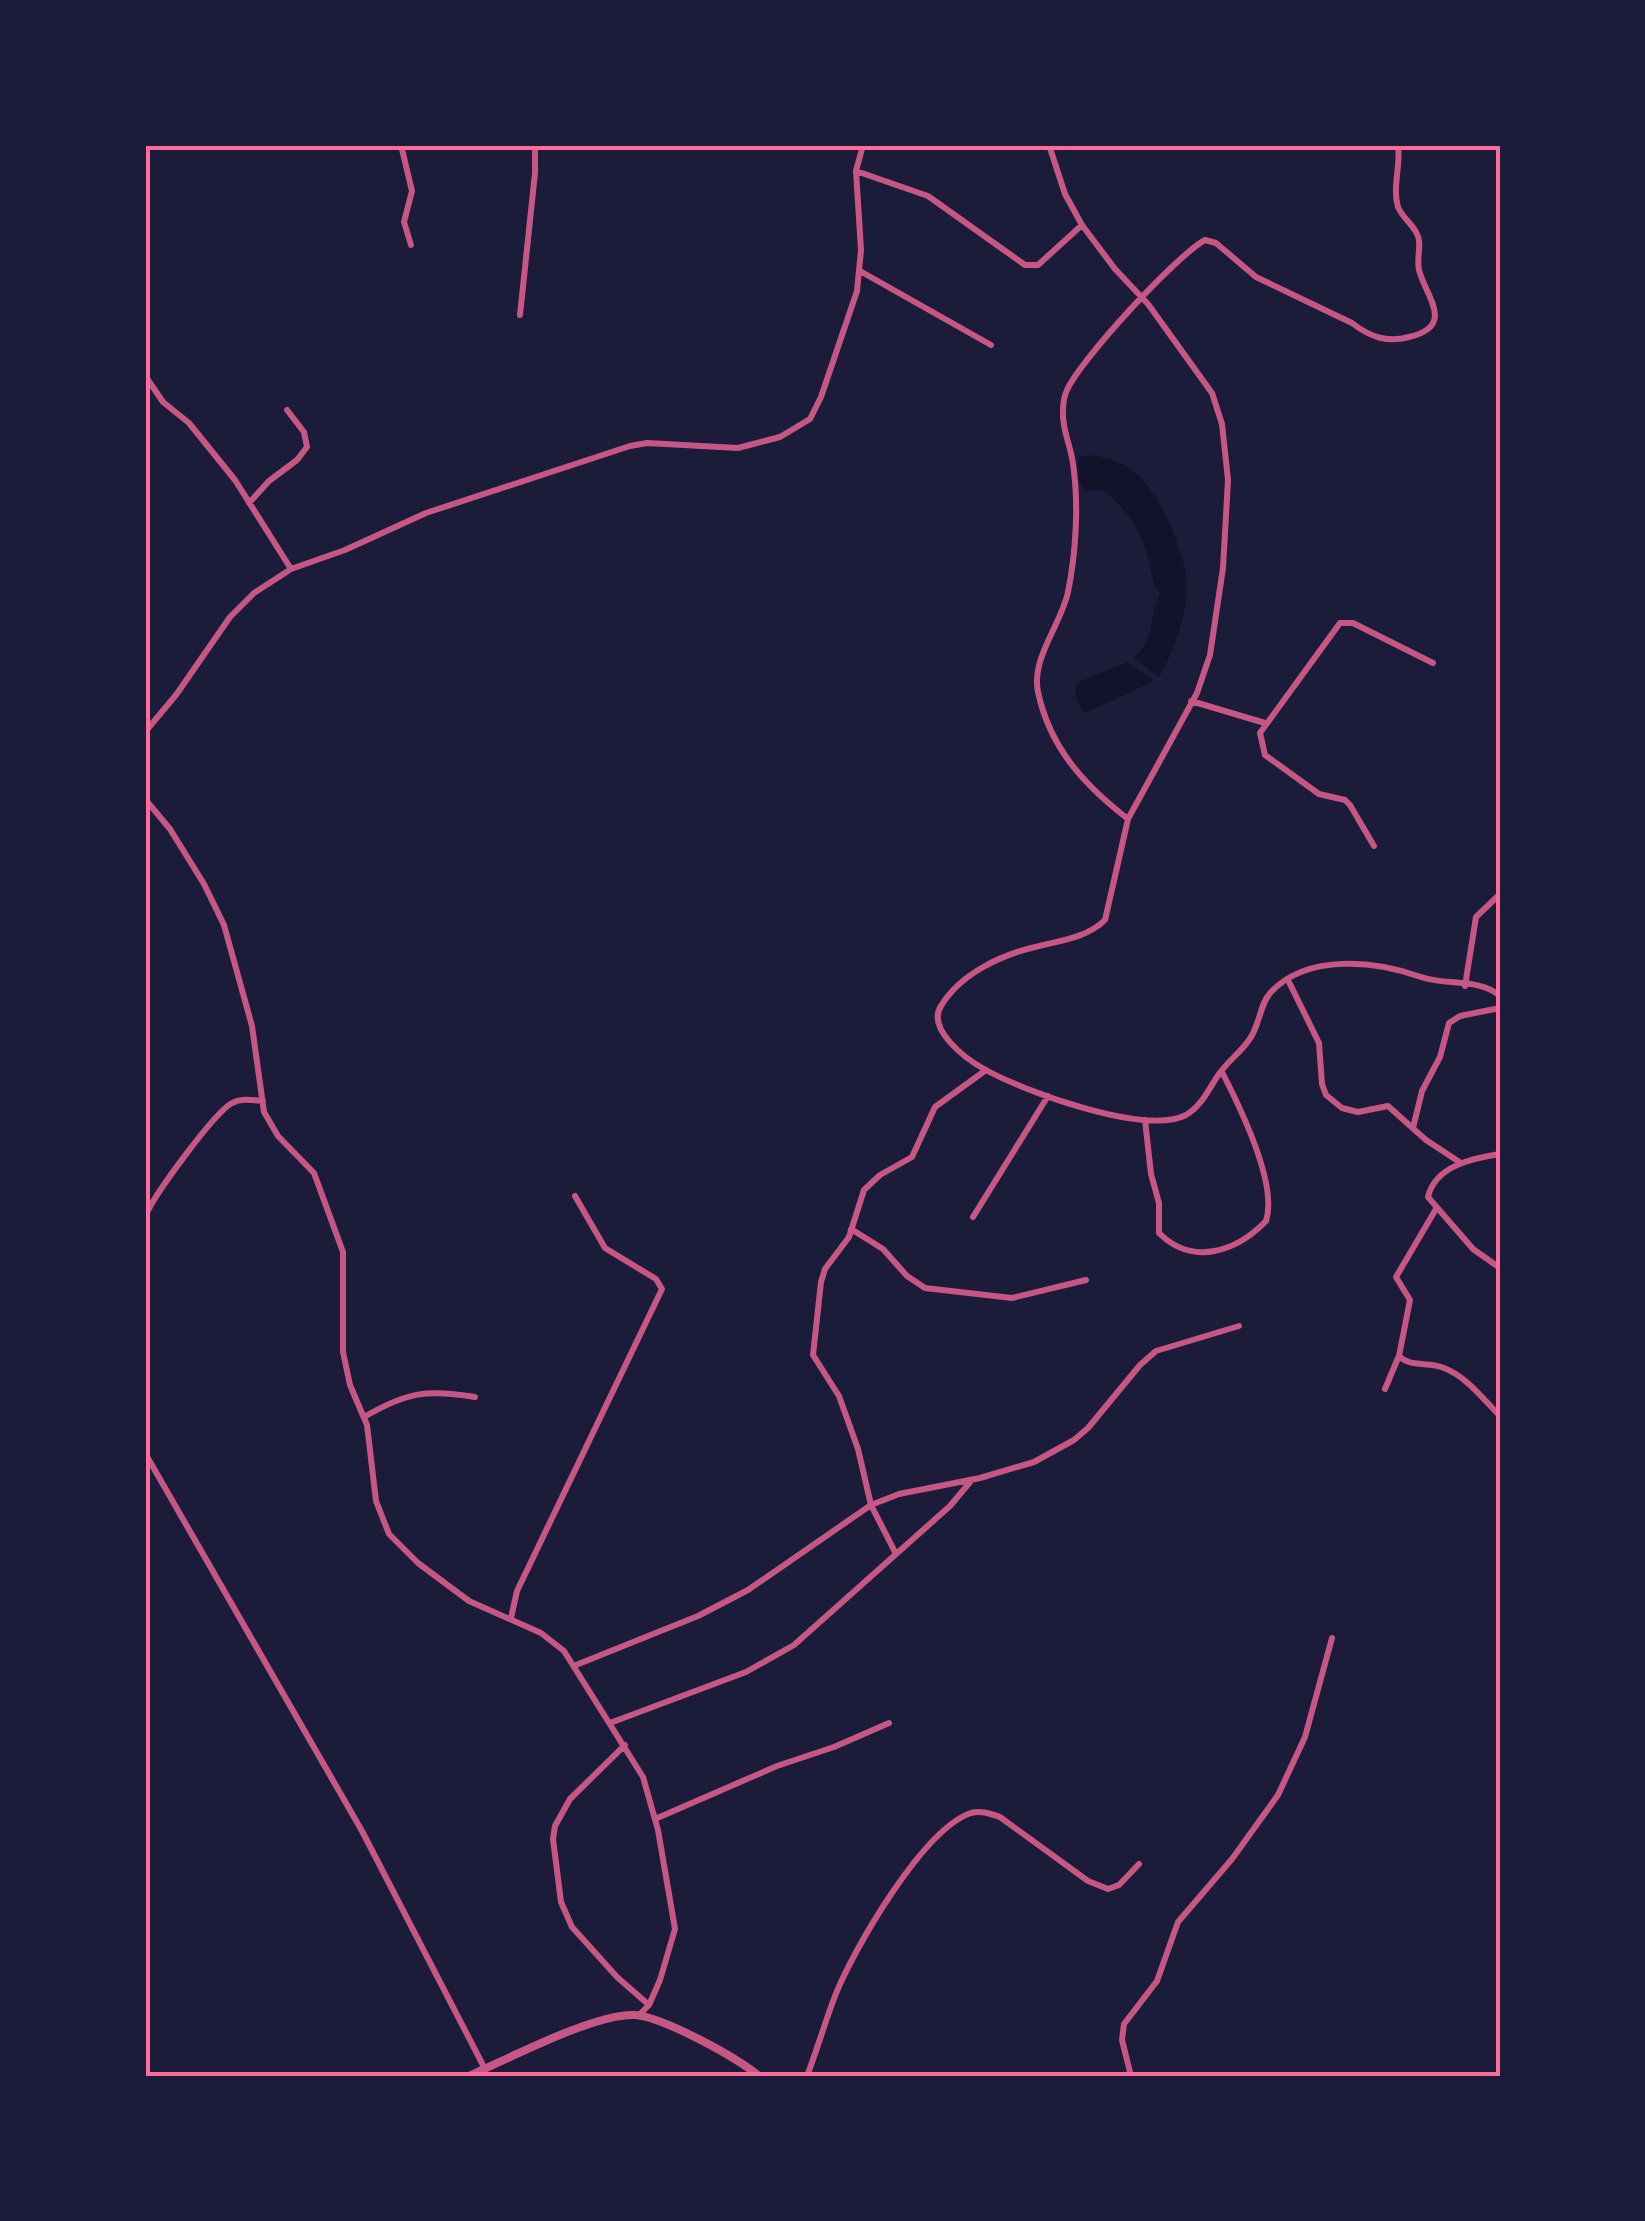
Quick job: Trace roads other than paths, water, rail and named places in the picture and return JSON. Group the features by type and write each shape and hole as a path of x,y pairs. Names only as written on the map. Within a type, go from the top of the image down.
{"street":[{"path":"402,145 412,191 404,222 411,245"},
{"path":"520,315 536,173 535,145"},
{"path":"145,732 176,695 230,616 254,593 291,569 426,513 630,446 647,443 738,448 798,428 816,410 850,317 860,271 856,170 863,145"},
{"path":"1050,145 1065,194 1082,226 1200,372 1212,393 1222,424 1228,480 1217,620 1204,674 1192,702 1128,819 1105,920 1090,931 986,965 939,1008 937,1016 945,1034 986,1070 1048,1096 1113,1115 1145,1120 1178,1118 1194,1110 1254,1032 1270,993 1310,970 1360,964 1465,986 1485,985 1500,996"},
{"path":"1128,819 1095,793 1064,758 1037,688 1037,673 1068,595 1075,498 1073,462 1064,428 1068,388 1142,298 1205,240 1216,243 1256,277 1365,333 1393,340 1424,333 1435,318 1436,309 1418,266 1418,233 1398,208 1398,145"},
{"path":"856,170 928,196 1026,266 1038,265 1082,226"},
{"path":"860,271 991,345"},
{"path":"146,376 163,402 199,434 291,569"},
{"path":"249,503 307,447 304,432 287,410"},
{"path":"1374,846 1345,800 1319,794 1265,755 1259,742 1265,723 1340,623 1353,623 1434,663"},
{"path":"1192,702 1265,723"},
{"path":"145,800 170,829 224,925 252,1026 268,1121 314,1173 343,1252 343,1352 350,1385 364,1416 376,1500 389,1534 418,1563 480,1609 511,1618 552,1641 576,1665 643,1777 674,1907 675,1929 668,1962 649,2005 639,2015"},
{"path":"1465,986 1476,917 1500,894"},
{"path":"1288,980 1318,1043 1326,1094 1342,1108 1358,1112 1388,1106 1461,1163"},
{"path":"1413,1128 1422,1092 1435,1069 1449,1023 1460,1016 1500,1008"},
{"path":"896,1554 871,1505 858,1449 839,1396 813,1355 825,1269 842,1248 870,1182 912,1156 936,1107 986,1070"},
{"path":"1145,1120 1151,1174 1159,1203 1159,1234 1187,1250 1211,1254 1242,1240 1266,1220 1267,1194 1256,1145 1221,1070"},
{"path":"974,1217 1048,1096"},
{"path":"145,1217 156,1196 223,1109 243,1099 263,1101"},
{"path":"1500,1154 1461,1163 1431,1185 1428,1196 1473,1249 1500,1268"},
{"path":"511,1618 517,1591 662,1288 656,1280 605,1248 575,1196"},
{"path":"1385,1388 1399,1356 1410,1300 1396,1277 1436,1209"},
{"path":"851,1228 883,1249 907,1276 924,1288 1012,1298 1086,1280"},
{"path":"576,1665 698,1616 748,1590 871,1505 898,1494 972,1480 1034,1462 1074,1440 1156,1351 1239,1326"},
{"path":"1399,1356 1406,1363 1435,1364 1455,1374 1500,1416"},
{"path":"364,1416 419,1392 475,1398"},
{"path":"145,1453 362,1831 486,2069"},
{"path":"610,1723 770,1660 819,1624 950,1506 972,1480"},
{"path":"1131,2076 1122,2040 1124,2024 1156,1981 1178,1922 1278,1795 1305,1737 1332,1638"},
{"path":"655,1819 889,1723"},
{"path":"625,1746 570,1799 555,1826 553,1839 562,1902 572,1927 617,1977 649,2005"},
{"path":"807,2076 852,1959 897,1884 936,1838 956,1822 971,1813 986,1812 1000,1818 1108,1890 1119,1885 1139,1864"},
{"path":"469,2076 586,2027 639,2015 717,2048 759,2076"}]}
